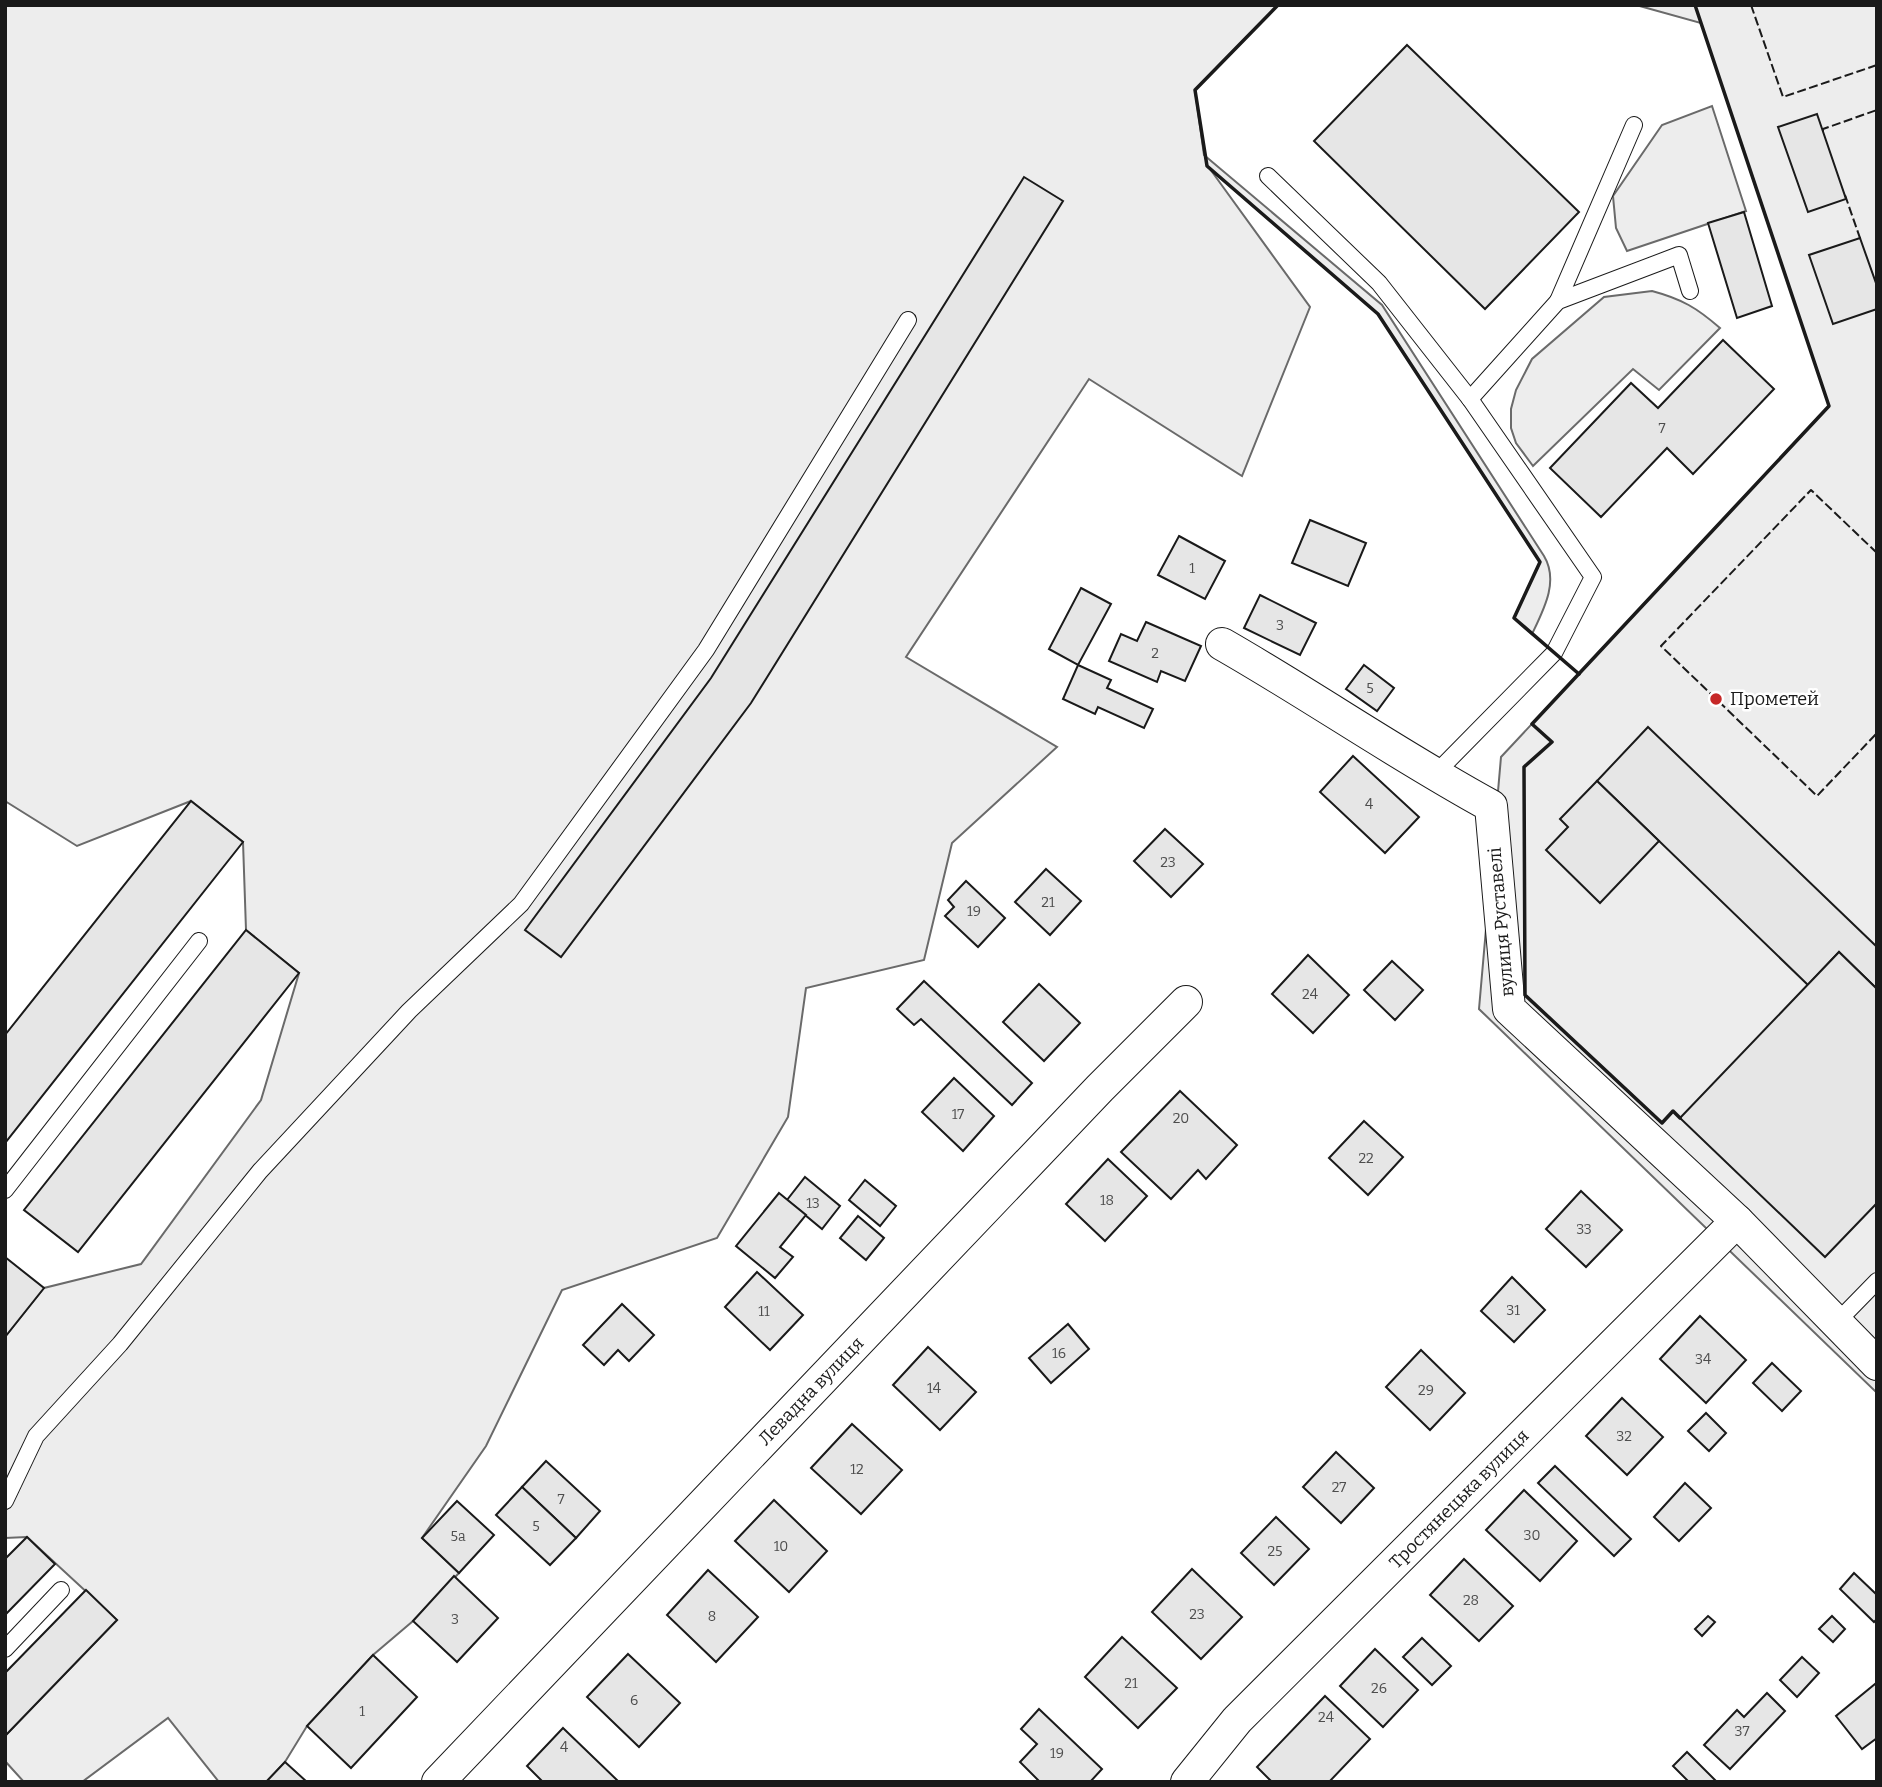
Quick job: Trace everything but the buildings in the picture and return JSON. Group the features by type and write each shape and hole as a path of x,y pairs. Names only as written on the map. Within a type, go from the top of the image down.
{"street":[{"name":"вулиця Руставелі","path":"1222,644 1288,682 1434,775 1491,806 1509,1009 1737,1221 1877,1364"},
{"name":"Левадна вулиця","path":"438,1782 1090,1098 1186,1002"},
{"name":"Тростянецька вулиця","path":"1187,1782 1237,1720 1737,1221"}],"lane":[{"path":"1470,399 1558,301 1634,125"},
{"path":"1268,176 1379,283 1470,399 1593,577 1554,653 1434,775"},
{"path":"1558,301 1679,255 1690,291"},
{"path":"5,1502 36,1436 120,1344 260,1171 409,1011 521,904 706,650 908,320"},
{"path":"5,1190 200,941"},
{"path":"1836,1323 1877,1281"},
{"path":"5,1648 61,1590"}],"shaded area":[{"path":"5,5 1278,5 1195,90 1204,155 1382,305 1544,556 1550,575 1548,595 1532,634 1514,618 1540,562 1378,314 1210,169 1310,307 1242,476 1089,379 906,657 1057,747 952,843 924,960 806,988 788,1117 717,1238 562,1290 486,1446 422,1538 459,1573 413,1621 373,1655 307,1726 285,1762 266,1782 219,1782 168,1718 82,1782 24,1782 5,1761 5,1736 117,1620 27,1537 5,1538 5,1337 44,1288 141,1264 261,1100 299,973 246,930 243,842 191,801 77,846 5,801"},
{"name":"Прометей","path":"1636,5 1877,5 1877,1393 1479,1009 1501,757 1829,406 1701,23"},
{"path":"1712,106 1746,211 1627,251 1616,228 1613,196 1662,125"},
{"path":"1652,291 1689,305 1720,328 1659,390 1633,369 1533,466 1516,443 1511,428 1511,409 1516,390 1532,359 1604,297"}],"fence":[{"path":"1751,5 1783,97 1877,65"},
{"path":"1823,132 1823,129 1877,110"},
{"path":"1845,195 1861,241"},
{"path":"1877,553 1811,490 1661,646 1817,796 1877,733"}],"wall":[{"path":"1278,5 1195,90 1207,166 1378,314 1540,562 1514,618 1579,674"},
{"path":"1680,1118 1673,1111 1662,1123 1525,995 1524,767 1552,742 1532,724 1829,406 1695,5"}],"place":[{"name":"Прометей","path":"1716,699"}]}
